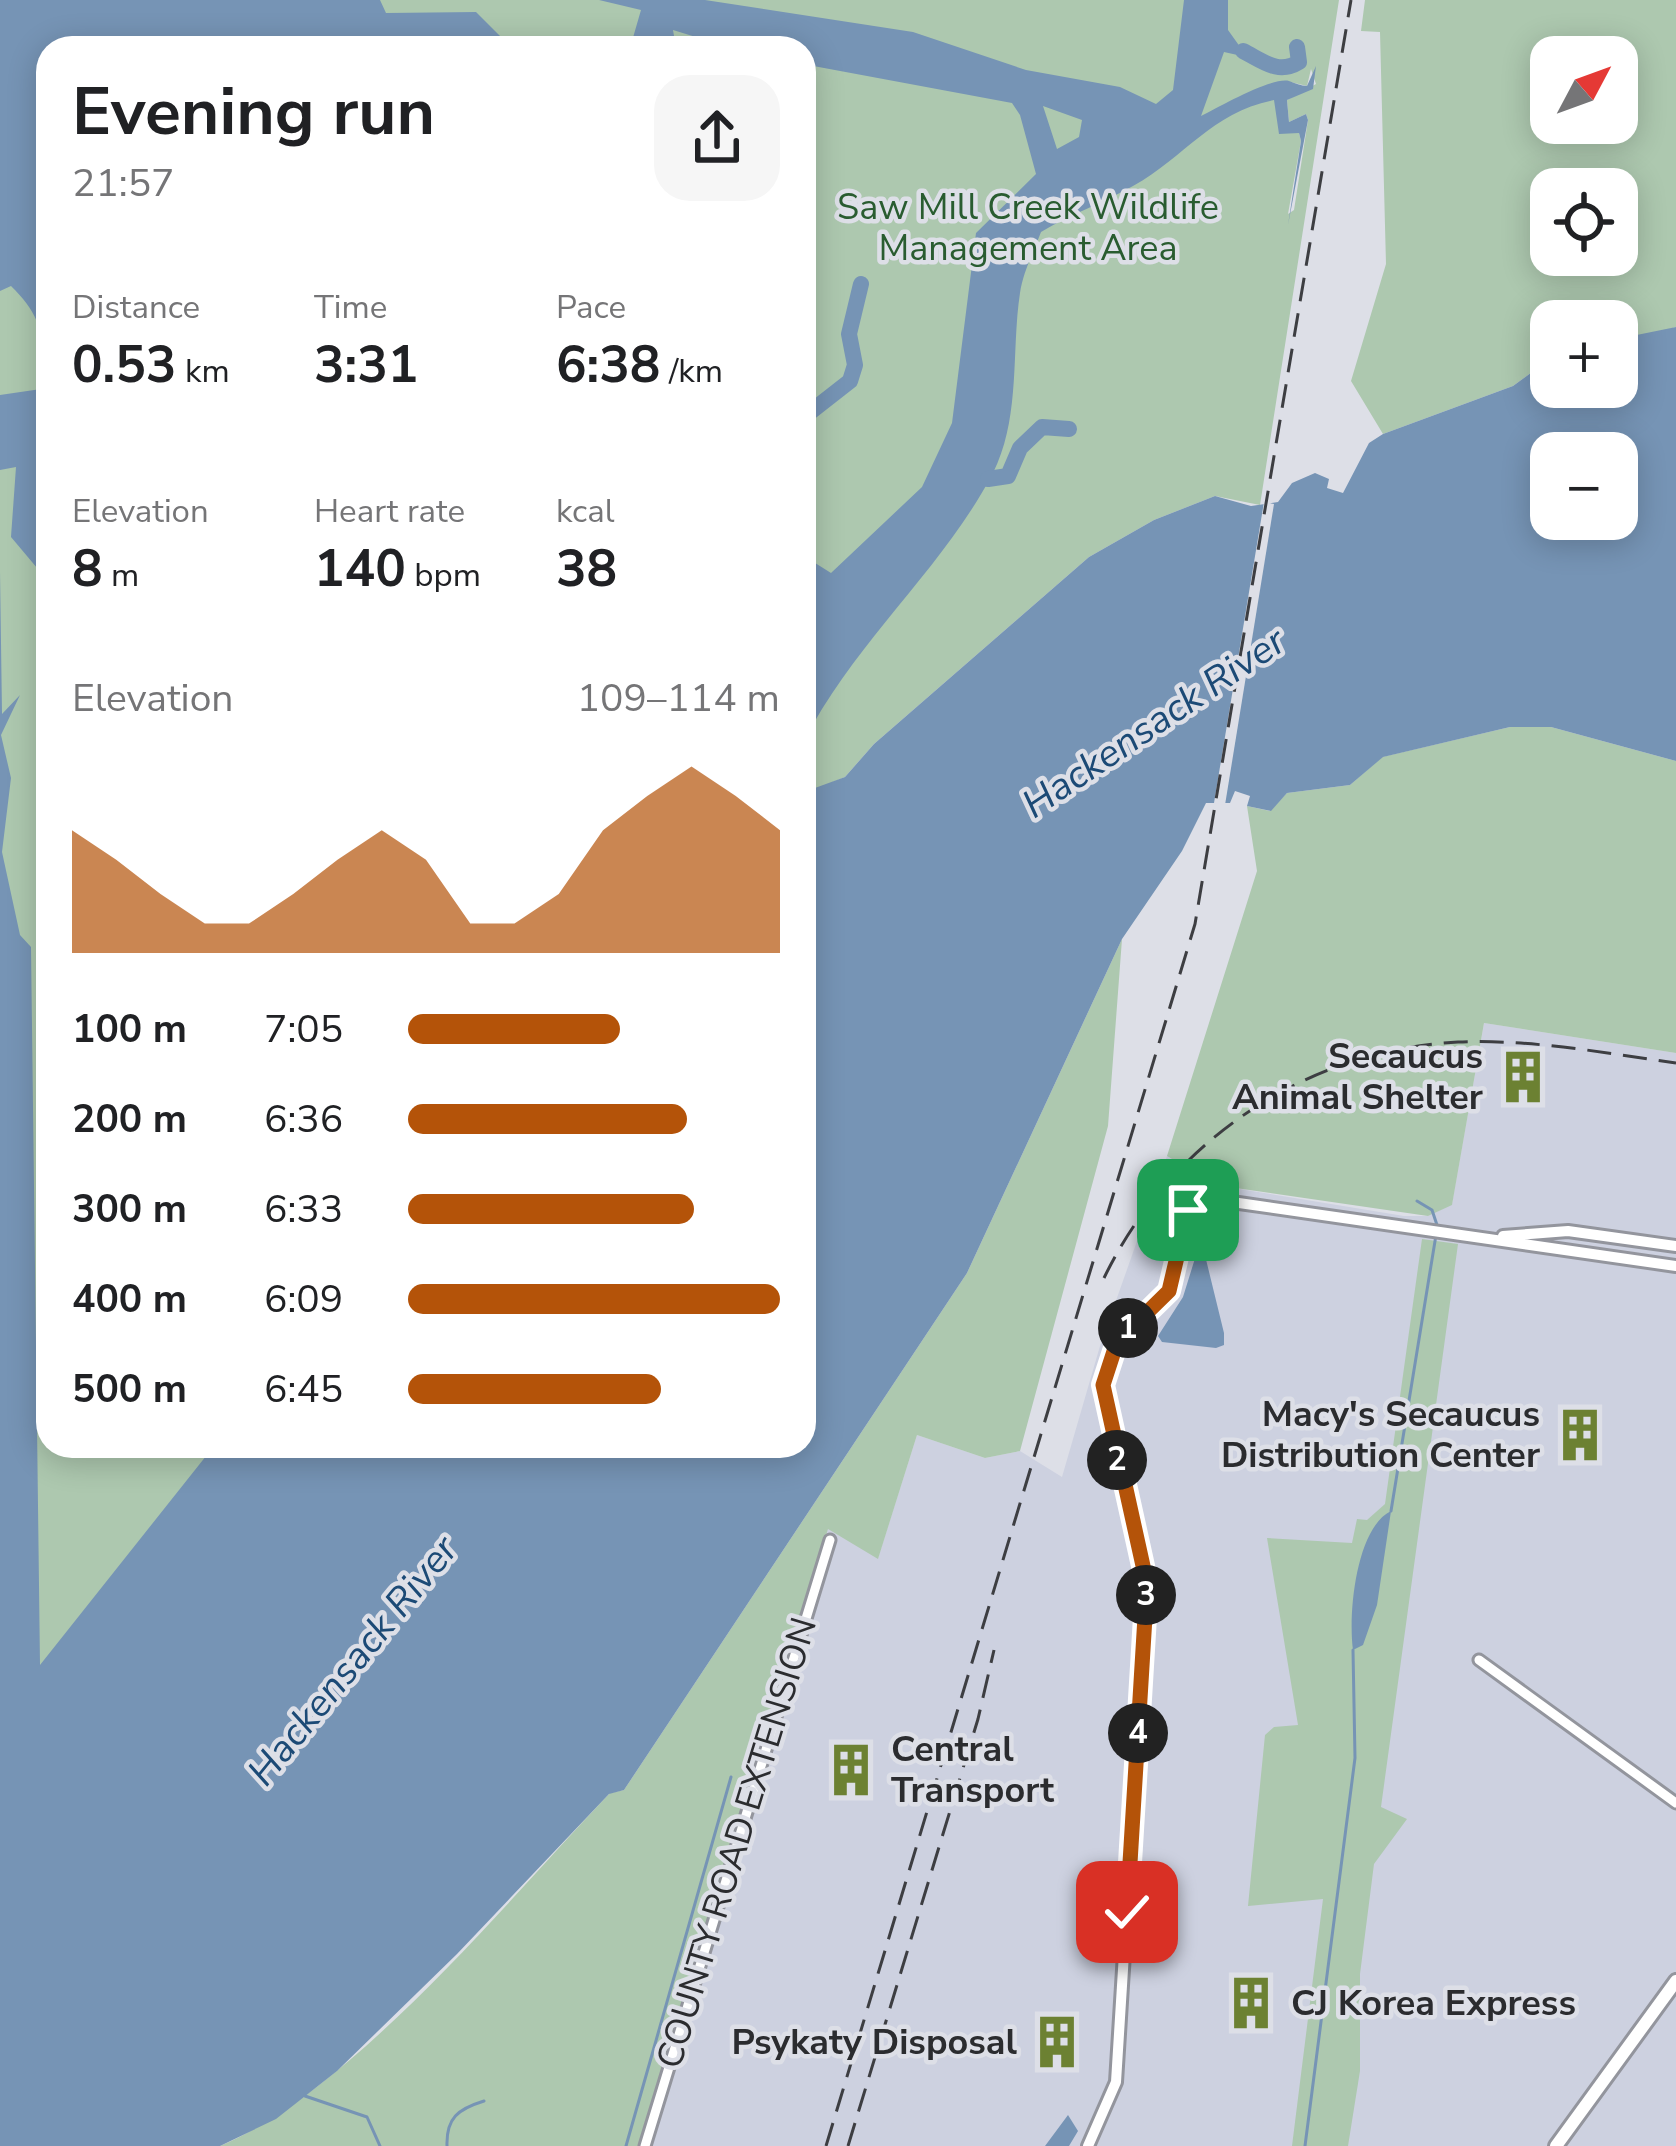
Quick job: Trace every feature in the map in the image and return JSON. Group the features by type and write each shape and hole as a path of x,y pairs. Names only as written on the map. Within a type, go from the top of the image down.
{"main road":[{"path":"1556,2146 1676,1981"}],"street":[{"path":"1088,2146 1116,2083 1147,1584 1103,1385 1110,1356 1134,1321 1169,1291 1186,1215 1195,1202 1225,1201 1676,1265"},
{"path":"1482,1238 1568,1231 1676,1246"},
{"name":"COUNTY ROAD EXTENSION","path":"645,2146 830,1540"},
{"path":"1479,1660 1676,1802"}],"shaded area":[{"path":"1484,1023 1676,1053 1676,2146 638,2146 828,1528 878,1558 917,1435 985,1458 1020,1451 1062,1477 1100,1346 1167,1156 1215,1185 1404,1216 1428,1216 1452,1204"}],"green space":[{"name":"Saw Mill Creek Wildlife Management Area","path":"0,0 1339,0 1260,505 1215,496 1154,520 1089,557 874,744 845,777 816,789 816,36 36,36 36,1458 233,1458 0,1782","holes":["1311,69 1316,84 1287,100 1289,122 1306,114 1308,120 1294,210 1288,214 1301,141 1299,133 1285,131 1286,81 1307,86"]},
{"path":"1365,0 1676,0 1676,327 1638,339 1638,300 1530,300 1530,373 1513,386 1383,434 1351,381 1386,264 1380,32 1361,31"},
{"path":"1510,727 1551,727 1676,761 1676,1053 1484,1023 1452,1205 1428,1216 1215,1185 1167,1156 1257,871 1247,806 1270,811 1287,793 1350,785 1382,757"},
{"path":"1122,939 1108,1126 1020,1451 985,1458 917,1435 878,1559 828,1529 638,2146 220,2146 271,2119 375,2038 477,1937 610,1793 624,1790 967,1273"},
{"path":"1422,1239 1458,1244 1381,1807 1407,1819 1374,1864 1360,1974 1360,2071 1348,2146 1292,2146 1323,1899 1248,1906 1265,1735 1274,1727 1298,1725 1267,1538 1352,1543 1357,1519 1367,1520 1385,1504"}],"water":[{"path":"0,0 380,0 386,13 476,12 500,36 36,36 36,319 11,286 0,291"},
{"path":"599,0 705,0 913,32 1026,70 1120,87 1156,104 1173,90 1184,0 1228,0 1228,30 1242,56 1224,52 1201,116 1270,83 1307,86 1316,66 1313,89 1287,100 1289,122 1306,114 1308,120 1288,225 1301,141 1299,133 1279,134 1274,100 1233,114 1133,186 1041,232 1021,285 1008,430 993,473 949,542 848,670 816,720 816,564 831,573 922,487 952,423 976,233 1036,174 1020,115 1012,103 816,66 816,36 692,36 673,30 674,36 633,36 641,10","holes":["1043,106 1082,120 1079,137 1057,149"]},
{"name":"Hackensack River","path":"1676,327 1676,761 1551,727 1510,727 1383,757 1350,785 1287,793 1271,811 1247,806 1250,796 1235,791 1230,803 1206,803 1182,851 1122,939 967,1273 624,1790 609,1794 457,1954 337,2071 276,2119 220,2146 0,2146 0,572 2,714 20,695 1,735 11,778 2,852 20,935 31,947 40,1665 204,1458 816,1458 816,788 845,777 874,744 1089,557 1154,520 1215,496 1251,506 1278,502 1292,483 1315,473 1329,479 1327,488 1343,493 1369,443 1383,434 1513,386 1530,373 1530,408 1638,408 1638,335"},
{"path":"36,390 36,567 11,537 16,467 0,470 0,395"},
{"path":"1201,1239 1224,1345 1162,1342 1158,1336 1183,1297"},
{"path":"1391,1511 1377,1605 1363,1645 1353,1650 1352,1615 1362,1553 1379,1520"},
{"path":"1068,2115 1078,2131 1069,2146 1045,2146"}],"pier":[{"path":"1264,502 1274,504 1225,805 1214,803"}],"waterway":[{"path":"1243,51 1284,67 1299,62 1297,47"},
{"path":"816,408 850,381 855,365 849,334 861,284"},
{"path":"988,479 1008,476 1020,448 1042,427 1069,429"},
{"path":"1417,1201 1432,1210 1437,1225"},
{"path":"1391,1511 1436,1235"},
{"path":"1305,2146 1355,1758 1353,1650"},
{"path":"626,2146 731,1777"},
{"path":"305,2096 367,2117 380,2146"},
{"path":"447,2146 455,2116 484,2101"}],"railway":[{"path":"826,2146 1195,924 1351,0"},
{"path":"1104,1278 1132,1229 1166,1184 1205,1145 1297,1084 1348,1063 1402,1049 1458,1042 1568,1048 1676,1063"},
{"path":"848,2146 978,1719 994,1650"}],"place":[{"name":"Secaucus Animal Shelter","path":"1523,1077"},
{"name":"Macy's Secaucus Distribution Center","path":"1580,1435"},
{"name":"Central Transport","path":"851,1770"},
{"name":"CJ Korea Express","path":"1251,2003"},
{"name":"Psykaty Disposal","path":"1057,2042"}],"route":[{"path":"1127,1912 1147,1584 1103,1385 1117,1342 1169,1291 1188,1210"}]}
